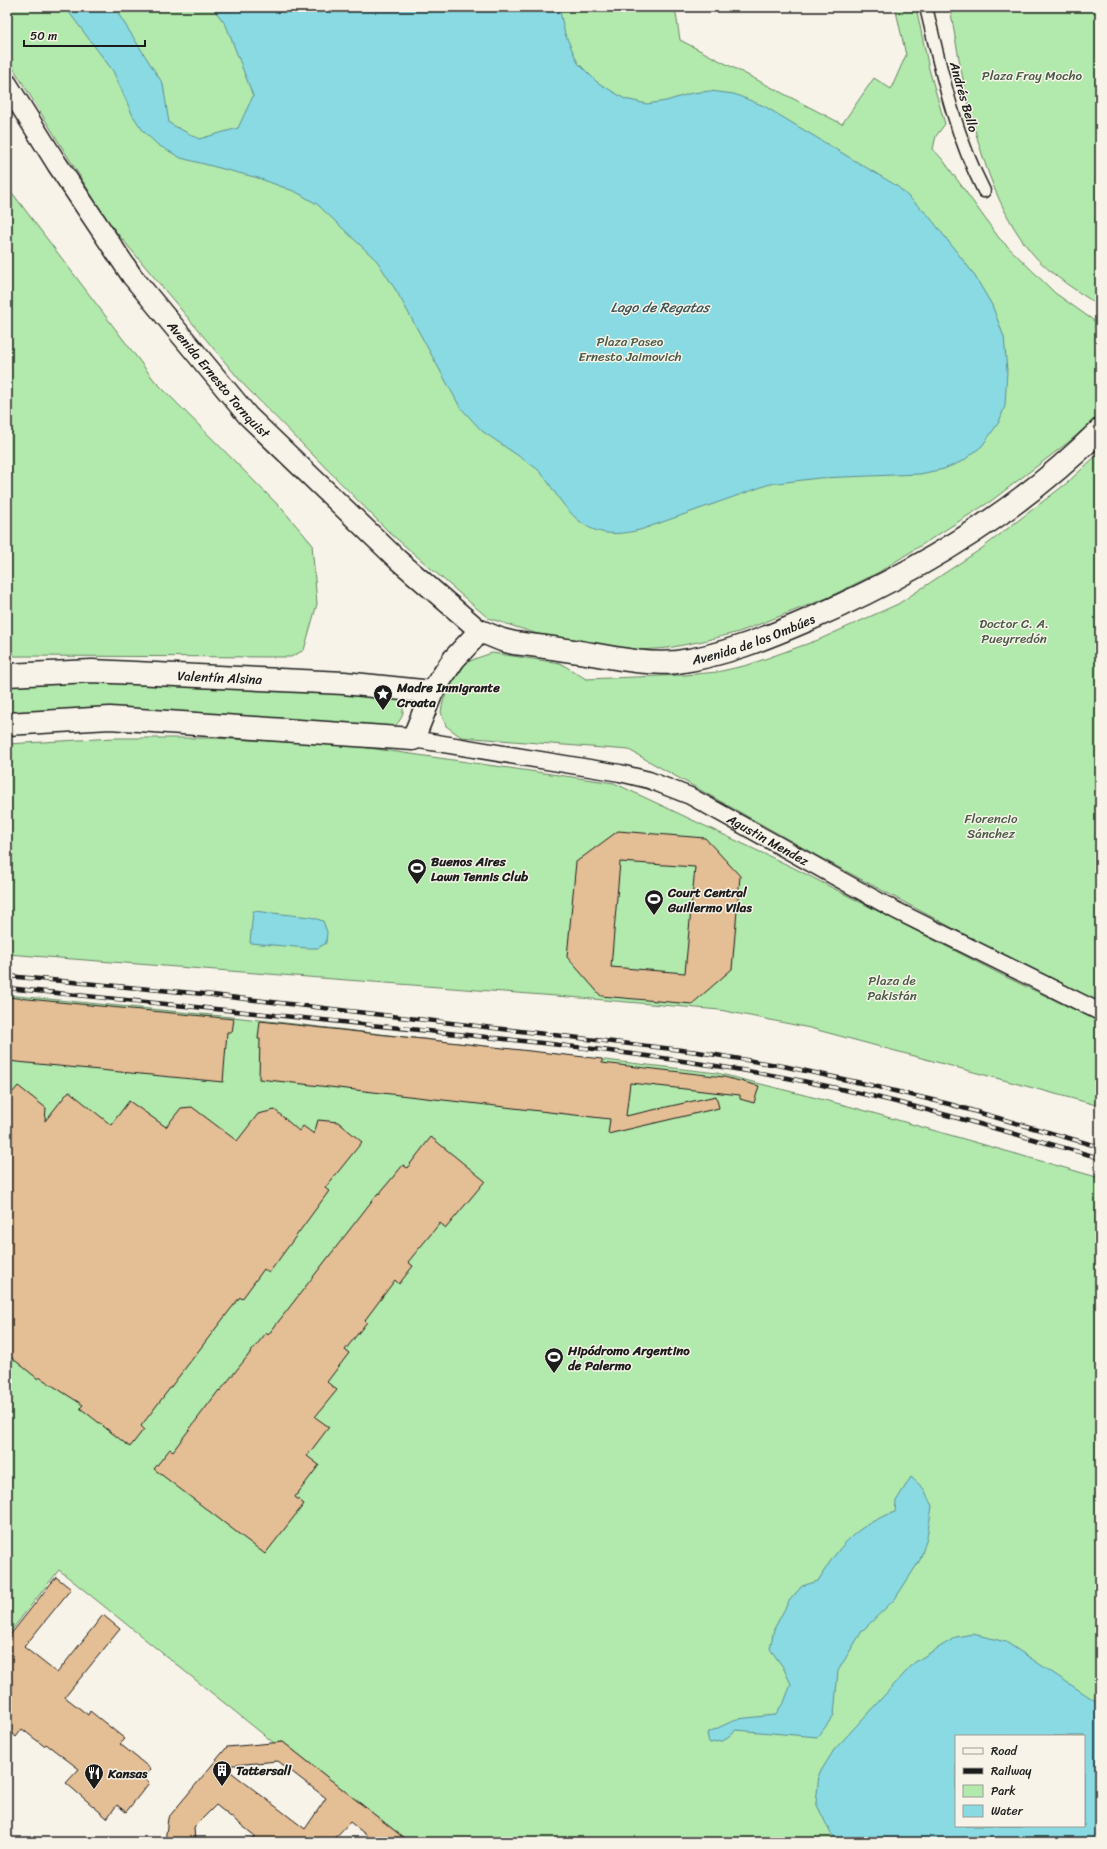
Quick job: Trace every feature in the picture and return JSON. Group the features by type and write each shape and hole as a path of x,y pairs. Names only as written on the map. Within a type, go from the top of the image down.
{"main road":[{"name":"Avenida de los Ombúes","path":"480,631 514,643 635,662 676,662 740,646 780,632 880,586 946,548 1014,504 1100,430"},
{"path":"7,724 110,718 412,740 432,692 454,659 480,631"},
{"name":"Valentín Alsina","path":"7,676 92,671 344,683 432,692"}],"street":[{"name":"Andrés Bello","path":"926,7 950,104 971,166 984,191"},
{"name":"Avenida Ernesto Tornquist","path":"7,84 57,164 132,276 239,405 398,560 480,631"},
{"name":"Agustin Mendez","path":"412,740 620,773 670,787 725,815 895,910 1100,1012"}],"green space":[{"name":"Plaza Paseo Ernesto Jaimovich","path":"7,7 675,7 680,40 842,124 874,78 891,89 906,55 895,7 916,7 929,69 945,124 936,136 933,149 943,160 999,238 1055,293 1100,325 1100,415 1070,441 991,501 879,572 827,598 739,632 668,648 640,650 547,637 488,618 390,533 244,385 108,222 7,58"},
{"name":"Plaza Fray Mocho","path":"950,7 1100,7 1100,306 1058,277 1038,260 1022,240 1007,215 994,188 983,159 974,128 960,66"},
{"path":"7,186 154,380 283,510 312,544 317,604 304,650 291,657 7,656"},
{"path":"1100,452 1100,1003 1022,965 823,859 629,750 461,737 446,726 441,712 449,686 466,663 492,653 560,663 586,679 685,675 717,672 748,665 818,640 898,604 981,549 1067,483"},
{"path":"103,682 394,695 402,701 403,713 392,729 7,718 7,686"},
{"name":"Buenos Aires Lawn Tennis Club","path":"115,738 212,738 348,745 614,783 792,867 1006,977 1100,1022 1100,1106 810,1028 720,1010 7,954 7,744"},
{"name":"Hipódromo Argentino de Palermo","path":"7,995 242,1018 717,1073 852,1107 1100,1178 1100,1842 409,1842 283,1742 274,1743 59,1570 7,1636"}],"water":[{"name":"Lago de Regatas","path":"65,7 114,7 163,84 169,123 199,139 238,128 253,96 226,25 212,7 559,7 565,34 578,63 597,82 625,99 647,104 666,101 692,93 710,91 734,94 764,106 897,186 928,215 973,273 992,305 1004,337 1007,370 1005,406 999,422 982,446 963,461 944,469 920,474 819,478 770,484 640,530 627,533 604,533 595,530 577,519 569,511 546,479 536,468 482,431 460,407 397,292 377,261 317,204 296,192 258,178 181,158 158,145 144,132 133,116 113,71"},
{"path":"253,911 311,917 323,921 327,932 326,943 318,948 307,948 250,943"},
{"path":"911,1477 924,1489 932,1506 927,1537 920,1560 895,1599 862,1631 838,1671 834,1715 818,1737 736,1730 723,1741 709,1743 707,1733 737,1719 775,1715 785,1700 791,1684 783,1667 770,1649 774,1629 789,1601 802,1586 818,1581 833,1558 849,1539 869,1523 895,1512 896,1501"},
{"path":"973,1634 1006,1642 1100,1704 1100,1842 841,1842 831,1834 816,1803 819,1774 834,1750 915,1662 956,1637"}],"building":[{"name":"Court Central Guillermo Vilas","path":"618,831 705,838 740,876 732,969 692,1004 601,996 567,957 576,862","holes":["620,862 695,867 685,973 611,967"]},
{"path":"7,997 234,1019 232,1032 227,1032 223,1082 7,1061"},
{"path":"260,1021 602,1059 602,1063 724,1077 759,1086 754,1103 740,1099 740,1095 630,1083 626,1116 716,1096 719,1108 608,1134 610,1119 259,1079 260,1039 258,1039"},
{"path":"18,1086 46,1108 45,1121 69,1091 111,1125 129,1101 166,1127 181,1108 192,1107 237,1141 258,1114 275,1110 299,1131 303,1126 314,1134 318,1120 338,1122 362,1142 325,1188 329,1191 269,1273 264,1269 242,1299 240,1297 141,1426 144,1429 130,1447 80,1408 83,1405 39,1377 38,1379 7,1354 7,1099"},
{"path":"431,1137 485,1181 446,1228 440,1223 408,1262 413,1266 399,1284 395,1280 365,1320 367,1322 345,1350 349,1353 327,1382 337,1390 315,1417 329,1427 307,1456 319,1465 295,1497 304,1504 265,1554 154,1469 170,1449 173,1451 219,1390 220,1391 266,1333 268,1335 378,1193 379,1194 403,1165 407,1168"},
{"path":"56,1577 71,1589 24,1647 57,1673 103,1615 120,1629 65,1697 88,1715 90,1711 125,1739 120,1744 151,1769 143,1778 149,1783 126,1812 117,1805 107,1818 66,1783 79,1769 46,1744 44,1746 22,1729 16,1737 7,1729 7,1639"},
{"name":"Tattersall","path":"283,1742 409,1842 375,1842 350,1822 331,1842 247,1842 255,1836 216,1805 194,1827 195,1842 165,1842 168,1818 227,1747","holes":["278,1761 326,1798 305,1829 223,1766"]}],"railway":[{"path":"7,976 204,994 698,1052 783,1066 861,1083 949,1104 1100,1147"},
{"path":"7,988 506,1039 703,1064 782,1077 862,1094 942,1114 1100,1158"}],"place":[{"name":"Madre Inmigrante Croata","path":"383,711"},
{"name":"Buenos Aires Lawn Tennis Club","path":"417,885"},
{"name":"Court Central Guillermo Vilas","path":"654,916"},
{"name":"Hipódromo Argentino de Palermo","path":"554,1374"},
{"name":"Tattersall","path":"222,1787"},
{"name":"Kansas","path":"94,1790"}],"park label":[{"name":"Doctor C. A. Pueyrredón","path":"1014,630"},
{"name":"Florencio Sánchez","path":"991,826"},
{"name":"Plaza de Pakistán","path":"892,988"}]}
